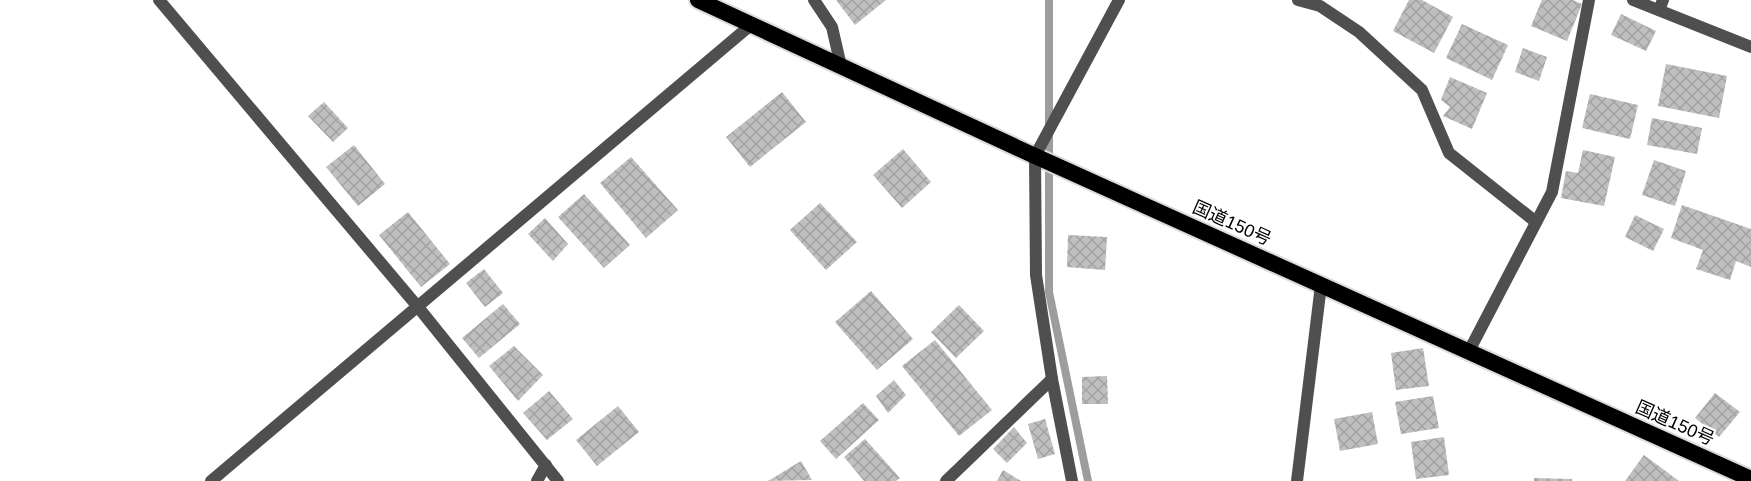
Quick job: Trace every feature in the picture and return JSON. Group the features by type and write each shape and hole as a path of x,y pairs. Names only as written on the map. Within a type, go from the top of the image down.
{"highway":[{"name":"国道150号","path":"698,0 1035,156 1751,479"}],"street":[{"path":"159,0 418,307 558,481"},
{"path":"814,0 832,27 841,66"},
{"path":"1072,481 1052,379 1036,275 1035,156 1119,0"},
{"path":"1298,0 1320,6 1359,32 1422,90 1449,153 1536,222"},
{"path":"1469,351 1552,192 1589,0"},
{"path":"1633,0 1661,5 1751,47"},
{"path":"211,481 752,24"},
{"path":"1297,481 1321,285"},
{"path":"946,481 1052,379"},
{"path":"537,481 546,465"}],"building":[{"path":"836,0 886,0 855,25"},
{"path":"1409,0 1422,0 1453,17 1434,53 1393,31"},
{"path":"1542,0 1573,0 1582,4 1567,41 1531,26"},
{"path":"1621,14 1656,31 1646,51 1611,35"},
{"path":"1462,24 1508,45 1492,80 1446,58"},
{"path":"1523,48 1547,57 1539,81 1515,72"},
{"path":"1666,64 1727,76 1719,118 1658,106"},
{"path":"1450,77 1487,93 1472,129 1443,116 1450,107 1441,100"},
{"path":"782,92 806,122 750,167 726,137"},
{"path":"1590,94 1638,105 1630,139 1582,128"},
{"path":"324,102 348,128 333,142 308,116"},
{"path":"1652,118 1702,128 1697,154 1647,145"},
{"path":"354,145 385,184 358,206 326,167"},
{"path":"903,149 931,182 902,208 873,175"},
{"path":"1583,150 1615,157 1604,206 1561,198 1566,171 1578,173"},
{"path":"631,157 678,210 646,238 600,183"},
{"path":"1654,160 1686,171 1675,206 1642,195"},
{"path":"584,194 630,245 604,268 558,217"},
{"path":"820,203 857,242 826,270 790,230"},
{"path":"1682,205 1751,229 1751,267 1736,261 1730,280 1696,269 1703,250 1671,238"},
{"path":"408,212 450,264 421,287 379,235"},
{"path":"1635,215 1664,229 1653,251 1625,237"},
{"path":"545,218 568,244 553,261 528,234"},
{"path":"1068,235 1107,237 1105,270 1067,267"},
{"path":"484,269 503,293 485,307 466,283"},
{"path":"871,291 913,339 877,370 835,322"},
{"path":"503,304 520,324 479,358 462,338"},
{"path":"959,305 984,331 956,358 931,332"},
{"path":"935,340 992,410 959,436 902,366"},
{"path":"514,346 543,375 518,401 489,366"},
{"path":"1423,348 1429,386 1396,390 1391,353"},
{"path":"1107,376 1108,404 1082,404 1082,377"},
{"path":"894,380 906,395 888,413 876,396"},
{"path":"549,391 573,419 547,440 523,413"},
{"path":"1715,393 1740,412 1719,437 1695,418"},
{"path":"1433,396 1439,428 1401,434 1395,402"},
{"path":"863,403 879,420 836,459 820,441"},
{"path":"618,406 639,432 597,466 576,440"},
{"path":"1372,412 1378,444 1340,451 1334,419"},
{"path":"1045,419 1055,454 1038,459 1028,424"},
{"path":"1014,427 1027,443 1007,463 993,449"},
{"path":"1444,437 1449,475 1416,479 1411,442"},
{"path":"865,439 900,478 896,481 864,481 844,457"},
{"path":"1644,455 1679,481 1625,481"},
{"path":"801,461 812,480 768,481"},
{"path":"1003,470 1021,481 997,481"},
{"path":"1534,478 1572,479 1572,481 1534,481"}],"waterway":[{"path":"1049,0 1049,292 1088,481"}]}
